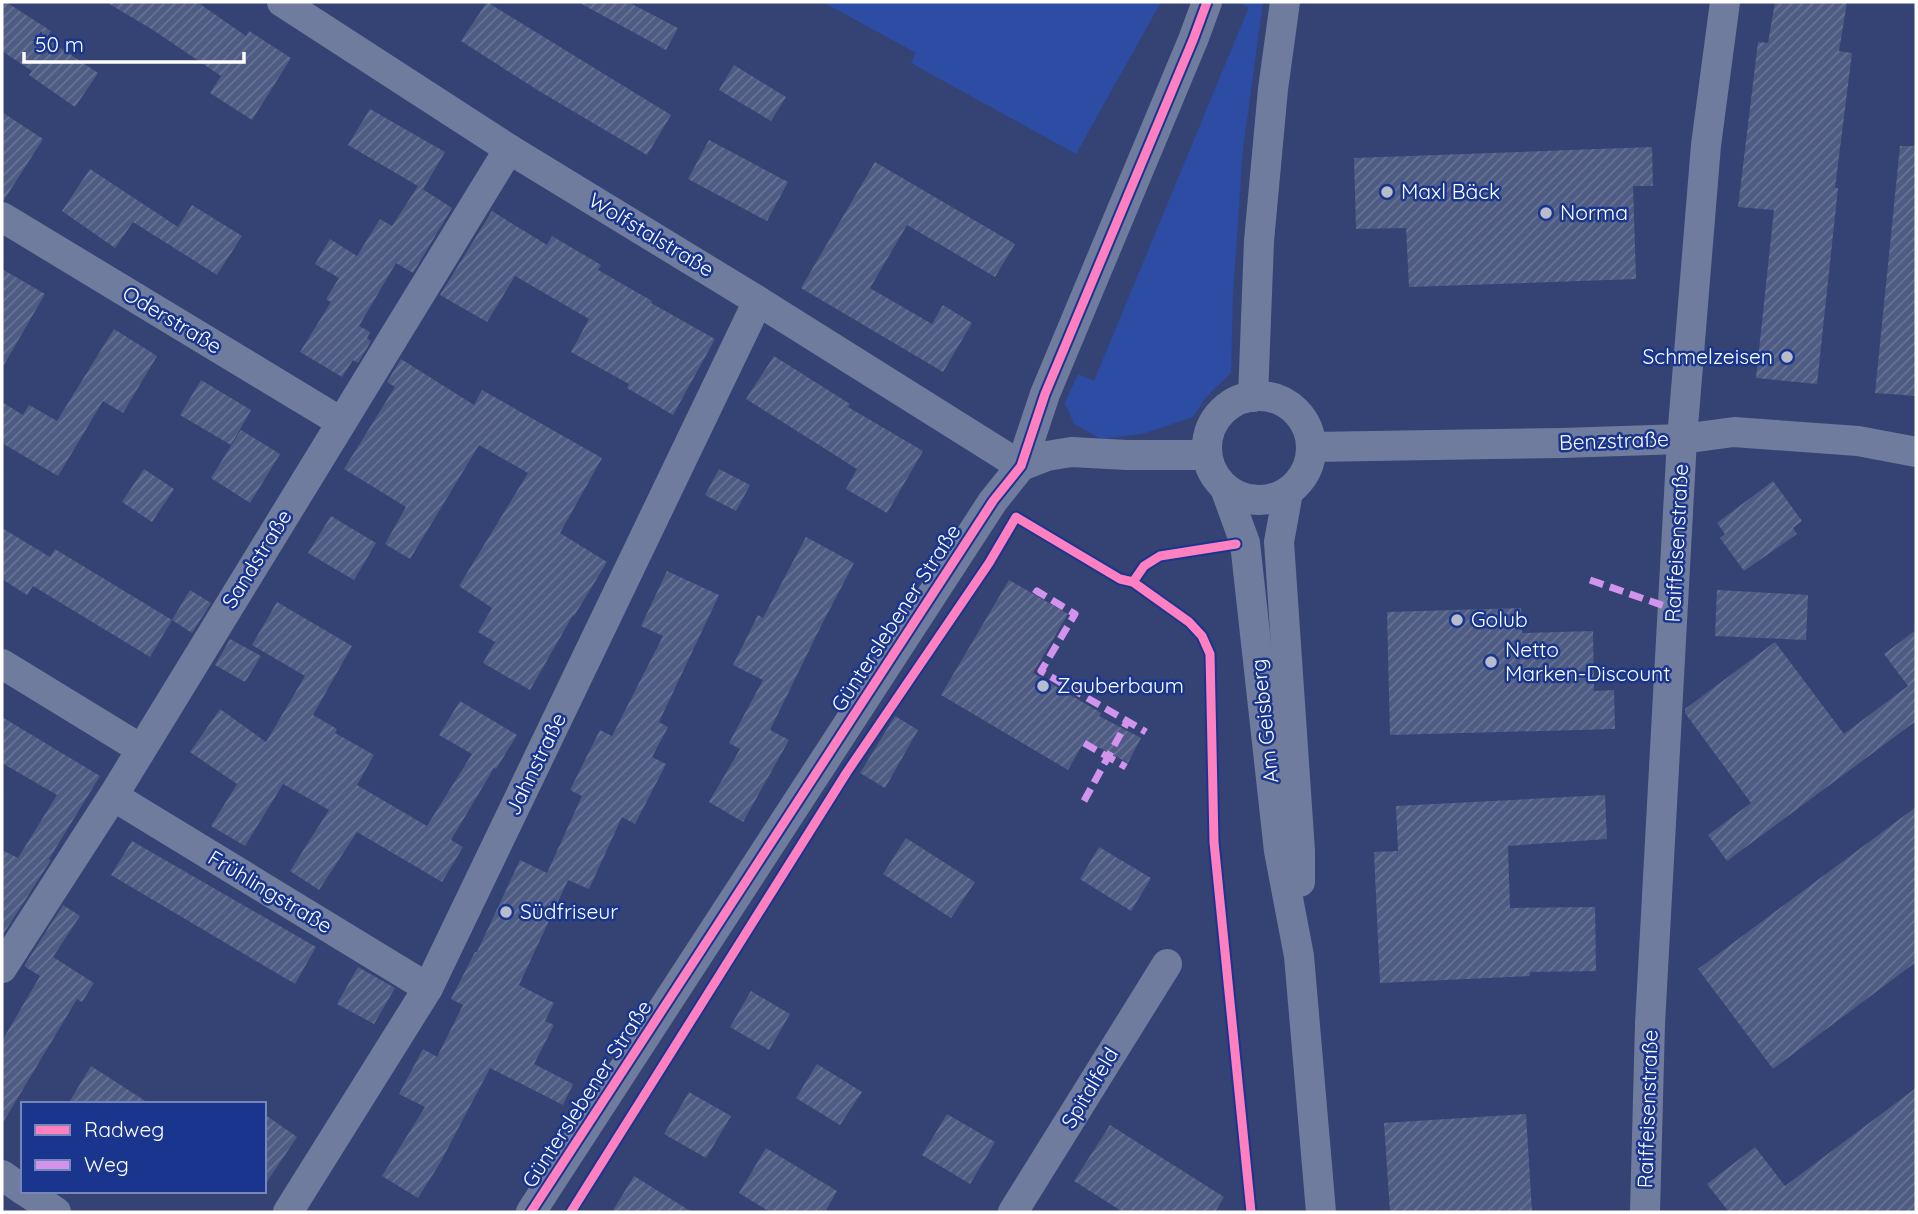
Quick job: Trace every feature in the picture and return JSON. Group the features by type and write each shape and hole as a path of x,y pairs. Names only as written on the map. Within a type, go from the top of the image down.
{"street":[{"name":"Wolfstalstraße","path":"282,2 509,149 1021,466"},
{"name":"Günterslebener Straße","path":"531,1212 973,531 1021,466 1045,394 1207,2"},
{"path":"1254,397 1259,241 1273,89 1285,2"},
{"name":"Raiffeisenstraße","path":"1645,1212 1650,1024 1682,439 1706,145 1725,2"},
{"name":"Sandstraße","path":"2,968 113,796 509,149"},
{"name":"Oderstraße","path":"2,217 341,422"},
{"name":"Jahnstraße","path":"288,1212 428,988 758,301"},
{"path":"1254,397 1269,397 1290,407 1304,423 1311,447 1308,465 1300,480 1288,492 1261,500 1236,496 1225,488 1211,469 1207,455 1210,429 1217,418 1238,400 1254,397"},
{"name":"Benzstraße","path":"1311,447 1682,439 1734,432 1858,441 1916,452"},
{"path":"1021,466 1047,456 1071,452 1126,456 1207,455"},
{"name":"Am Geisberg","path":"1225,488 1245,543 1279,851 1299,956"},
{"name":"Am Geisberg","path":"1288,492 1279,542 1300,851 1299,956 1321,1212"},
{"path":"2,664 141,749"},
{"name":"Frühlingstraße","path":"113,796 428,988"},
{"name":"Spitalfeld","path":"1013,1212 1167,964"},
{"path":"2,1175 21,1188"},
{"path":"28,1193 56,1212"}],"shaded area":[{"path":"823,2 1161,2 1076,154 911,63 916,53"},
{"path":"1238,2 1263,2 1243,149 1233,294 1231,373 1206,397 1193,417 1142,434 1101,439 1074,424 1065,403 1078,374 1094,381 1249,7"}],"building":[{"path":"2,2 51,31 46,38 98,73 75,107 29,75 32,71 2,51"},
{"path":"106,2 197,2 246,36 249,31 291,58 252,120 210,93 221,76"},
{"path":"487,2 671,115 647,155 461,41"},
{"path":"578,2 628,2 678,28 666,50"},
{"path":"1775,2 1847,2 1839,51 1852,53 1835,188 1838,188 1817,384 1756,378 1774,210 1738,207 1758,42 1768,43"},
{"path":"734,65 786,97 771,121 719,90"},
{"path":"370,109 445,152 423,189 348,145"},
{"path":"2,112 43,139 4,200 2,200"},
{"path":"709,140 788,182 767,221 688,179"},
{"path":"1900,146 1916,146 1916,396 1875,393"},
{"path":"1652,147 1653,186 1633,186 1636,279 1409,287 1406,228 1356,229 1354,158"},
{"path":"875,162 1015,244 995,277 907,225 870,288 932,324 943,305 972,323 943,372 801,288"},
{"path":"90,169 178,227 192,205 242,236 217,275 133,222 115,248 62,211"},
{"path":"418,186 452,208 413,273 396,263 359,326 370,332 367,338 371,341 358,363 353,360 342,377 300,352 331,302 326,299 339,278 315,264 330,239 357,256 380,219 392,226"},
{"path":"492,211 547,245 552,236 601,265 598,270 715,339 673,415 627,388 629,384 571,352 589,319 515,276 487,322 440,295"},
{"path":"2,269 45,294 2,368"},
{"path":"114,329 157,356 123,413 103,401 58,476 2,443 2,402 23,415 29,405 57,421"},
{"path":"774,356 850,404 848,407 923,451 887,513 846,489 857,469 746,399"},
{"path":"401,359 474,405 482,390 602,458 560,533 607,562 530,690 483,663 495,642 478,632 492,608 459,586 528,473 479,445 410,559 385,544 406,507 344,469 395,387 387,382"},
{"path":"201,380 251,410 231,445 180,415"},
{"path":"241,430 280,454 250,503 211,478"},
{"path":"144,469 174,489 152,522 122,502"},
{"path":"719,469 750,485 736,511 705,495"},
{"path":"1773,481 1802,521 1793,528 1797,534 1744,571 1720,538 1725,534 1717,523"},
{"path":"331,516 376,543 354,580 308,553"},
{"path":"2,528 50,557 55,549 172,620 150,657 33,586 27,595 2,579"},
{"path":"806,537 854,563 770,730 789,740 743,822 709,802 740,749 729,743 763,680 733,665 758,615 763,618"},
{"path":"667,571 719,595 659,722 668,727 652,757 666,764 635,824 622,817 589,889 568,880 519,985 554,1003 545,1021 554,1025 534,1064 573,1084 563,1105 490,1068 440,1163 418,1198 382,1176 425,1107 399,1094 423,1049 437,1057 463,1005 451,999 477,952 520,860 547,873 582,796 570,790 600,730 612,736 663,636 641,626"},
{"path":"1009,580 1068,614 1033,673 1101,713 1099,716 1141,738 1128,763 1085,740 1068,770 941,695"},
{"path":"190,590 211,603 192,633 172,620"},
{"path":"1717,590 1808,595 1806,640 1715,636"},
{"path":"277,602 352,646 313,715 337,729 335,733 374,755 357,785 427,826 472,754 439,735 460,701 517,735 451,840 463,847 442,882 357,832 319,890 290,871 329,810 283,784 245,846 211,826 237,784 190,752 220,709 266,742 305,676 252,645"},
{"name":"Netto Marken-Discount","path":"1521,608 1522,633 1593,631 1594,691 1614,690 1615,729 1390,735 1387,612"},
{"path":"1916,630 1916,721 1727,861 1708,835 1751,803 1685,713 1685,709 1775,642 1844,734 1908,686 1884,654"},
{"path":"230,639 261,656 245,682 215,665"},
{"path":"895,716 918,730 885,788 860,773"},
{"path":"2,717 100,776 2,936 2,850 18,858 57,795 2,763"},
{"path":"1605,795 1607,839 1508,846 1510,908 1595,907 1596,971 1530,972 1530,976 1380,983 1374,852 1398,851 1396,806"},
{"path":"1916,807 1916,962 1773,1069 1698,969"},
{"path":"906,838 975,882 951,918 883,874"},
{"path":"132,841 316,947 295,984 111,875"},
{"path":"1099,847 1151,878 1131,911 1080,879"},
{"path":"63,905 80,916 53,957 94,983 82,1002 77,999 2,1124 2,1041 40,976 24,966"},
{"path":"358,967 395,988 374,1024 337,1004"},
{"path":"751,991 790,1014 769,1050 730,1027"},
{"path":"817,1064 862,1092 840,1125 796,1098"},
{"path":"91,1066 147,1102 69,1102"},
{"path":"1916,1088 1916,1212 1729,1212 1707,1184 1755,1147 1785,1186"},
{"path":"689,1092 731,1116 706,1158 664,1134"},
{"path":"947,1114 995,1142 970,1184 922,1155"},
{"path":"1526,1114 1532,1212 1390,1212 1384,1123"},
{"path":"266,1115 297,1137 266,1183"},
{"path":"1110,1125 1224,1197 1215,1212 1123,1212 1074,1181"},
{"path":"766,1148 837,1191 825,1212 770,1212 739,1193"},
{"path":"634,1176 692,1212 612,1212"}],"marked path":[{"path":"1590,580 1673,609"},
{"path":"1035,594 1037,591 1075,614 1041,671 1146,732"},
{"path":"1084,801 1127,722"},
{"path":"1084,743 1126,767"}],"cycle path":[{"path":"531,1212 993,501 1021,466 1045,394 1207,2"},
{"path":"571,1212 847,772 989,563 1016,517 1120,579 1133,582 1189,622 1202,636 1210,654 1214,842 1251,1212"},
{"path":"1133,582 1144,566 1160,556 1236,544"}],"place":[{"name":"Maxl Bäck","path":"1387,192"},
{"name":"Norma","path":"1546,213"},
{"name":"Schmelzeisen","path":"1787,357"},
{"name":"Golub","path":"1457,620"},
{"name":"Netto Marken-Discount","path":"1491,662"},
{"name":"Zauberbaum","path":"1043,686"},
{"name":"Südfriseur","path":"506,912"}]}
